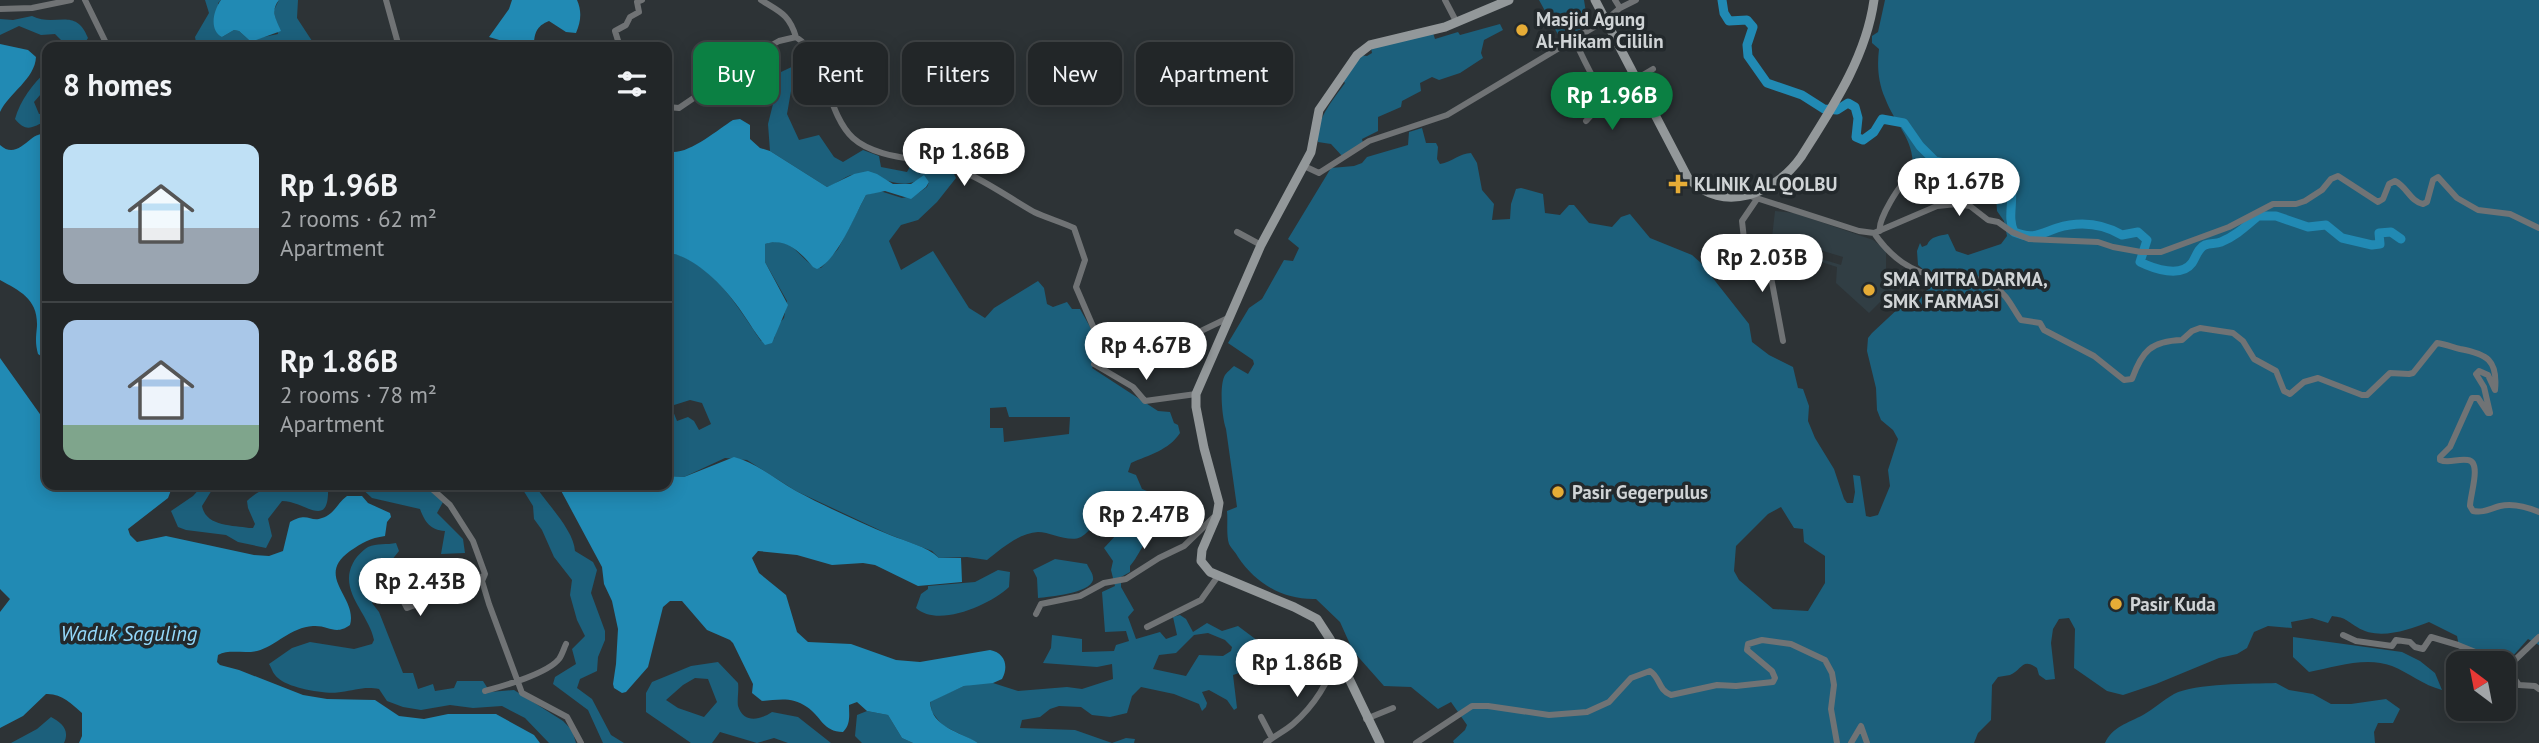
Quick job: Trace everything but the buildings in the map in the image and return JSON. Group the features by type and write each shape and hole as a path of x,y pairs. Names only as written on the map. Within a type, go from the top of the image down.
{"main road":[{"path":"1380,743 1366,719 1330,639 1317,619 1206,569 1201,557 1217,515 1219,498 1204,448 1196,394 1261,245 1311,152 1320,110 1357,55 1377,43 1457,23 1491,4 1509,0"},
{"path":"1595,0 1691,181 1718,194 1753,198 1793,169 1836,101 1861,49 1874,0"}],"street":[{"path":"0,9 32,8 71,0"},
{"path":"85,0 106,42"},
{"path":"386,0 398,42"},
{"path":"618,42 615,31 626,25 640,11 637,2 642,0"},
{"path":"761,0 782,12 791,24 796,37 808,49 841,121 859,143 874,149 944,164 979,179 1038,214 1074,228 1084,260 1077,288 1098,338 1108,347 1120,353 1151,355 1228,318"},
{"path":"1444,0 1457,23"},
{"path":"1615,0 1620,8"},
{"path":"1304,166 1318,173 1369,141 1447,115 1636,0"},
{"path":"672,107 679,108 770,46 796,37"},
{"path":"1574,40 1599,86 1620,111"},
{"path":"1636,79 1653,69"},
{"path":"1586,121 1596,110 1610,118 1620,111 1636,108 1647,102"},
{"path":"1791,251 1744,239 1742,221 1753,198 1859,231 1877,232 1937,205 1957,204 1970,206 2011,232 2029,239 2098,242 2113,247 2161,252 2229,227 2273,204 2287,205 2305,201 2338,176 2378,202 2383,199 2389,184 2395,181 2414,201 2423,204 2427,202 2433,180 2438,177 2457,198 2478,210 2510,214 2539,229"},
{"path":"1910,178 1898,188 1879,224 1877,232 1889,252 1909,267 1935,276 1967,277 1993,286 2012,304 2021,320 2040,323 2044,330 2094,356 2124,380 2132,379 2136,366 2153,345 2166,340 2182,340 2200,328 2227,331 2238,336 2254,359 2276,371 2284,391 2290,394 2304,383 2318,378 2365,395 2390,373 2413,373 2437,344 2479,353 2490,359 2493,365 2495,390 2488,375 2482,372 2476,374 2483,387 2490,413 2478,398 2472,398 2450,447 2440,460 2468,460 2473,463 2476,469 2470,506 2473,511 2485,512 2499,506 2514,505 2539,512"},
{"path":"1237,232 1261,245"},
{"path":"1765,245 1783,341"},
{"path":"1094,364 1133,387 1146,401 1196,394"},
{"path":"434,490 450,505 473,541 485,575 482,581 489,604 526,696 567,717 581,743"},
{"path":"1036,614 1041,604 1080,596 1098,585 1134,575 1159,558 1184,546 1217,515"},
{"path":"383,562 407,608 464,588 485,575"},
{"path":"1147,627 1201,600 1218,576"},
{"path":"2343,635 2356,641 2392,646 2396,640 2407,641 2423,649 2431,637 2473,651"},
{"path":"2516,660 2539,637"},
{"path":"1416,743 1472,706 1549,715 1587,712 1609,702 1631,678 1650,671 1664,692 1671,695 1717,685 1736,686 1773,681 1776,678 1772,671 1747,650 1748,645 1762,640 1791,644 1821,657 1828,664 1834,685 1831,709 1837,743"},
{"path":"485,691 519,681 557,661 566,644"},
{"path":"1261,716 1269,741 1293,724 1321,690 1332,670 1336,655"},
{"path":"2516,681 2519,685 2535,686 2539,689"},
{"path":"1366,719 1393,708"},
{"path":"1851,743 1861,726 1867,743"}],"shaded area":[{"path":"205,0 221,0 218,3 222,37 234,30 249,40 278,34 274,10 279,0 298,0 297,18 313,42 196,42 195,37 209,13"},
{"path":"1539,0 1584,0 1588,25 1561,40"},
{"path":"1885,0 2539,0 2539,645 2528,639 2516,652 2460,651 2457,636 2429,622 2383,634 2365,631 2332,616 2328,623 2312,618 2291,622 2292,628 2268,626 2254,632 2247,648 2237,654 2219,658 2123,695 2107,691 2074,668 2075,629 2069,618 2059,619 2053,629 2051,643 2055,679 2046,680 2039,675 2037,668 2028,664 2010,675 1998,677 1992,685 1991,720 1978,733 1974,743 1454,743 1467,725 1451,702 1438,709 1411,687 1384,686 1353,651 1340,622 1316,599 1282,593 1262,582 1245,567 1228,540 1227,511 1237,507 1222,394 1225,375 1234,366 1248,374 1254,364 1253,360 1228,343 1249,308 1262,299 1284,260 1293,261 1299,248 1288,239 1331,168 1354,166 1367,157 1408,145 1409,132 1422,128 1426,143 1436,143 1438,147 1437,159 1440,164 1471,153 1477,163 1482,190 1494,204 1492,220 1510,219 1516,189 1521,188 1543,194 1545,213 1560,215 1569,205 1574,205 1589,223 1612,227 1621,217 1630,214 1650,238 1692,255 1749,324 1752,342 1769,355 1793,367 1798,388 1803,389 1809,406 1808,421 1834,469 1844,499 1847,503 1853,503 1853,475 1860,476 1866,516 1878,515 1890,486 1888,470 1898,439 1893,430 1881,420 1877,410 1876,388 1867,351 1868,338 1916,292 1922,294 1935,284 1933,273 1918,265 1917,251 1920,243 1922,247 1933,238 1948,234 1956,251 1968,255 2001,244 2007,236 2004,221 1997,211 1995,181 1984,174 1940,164 1913,173 1908,142 1889,108 1881,86 1879,49 1872,43 1872,36 1878,32","holes":["1781,507 1794,528 1803,529 1804,542 1825,556 1825,583 1808,611 1773,609 1739,580 1734,571 1736,546 1768,514"]},
{"path":"32,16 49,20 71,20 83,28 88,38 85,42 60,42 55,34 41,35 19,26 0,35 0,19 13,20"},
{"path":"1500,24 1503,30 1484,40 1481,53 1483,58 1460,73 1439,80 1432,77 1420,83 1421,91 1402,101 1401,107 1378,117 1378,131 1362,139 1364,147 1343,157 1331,144 1318,142 1322,118 1345,83 1342,79 1359,55 1367,56 1372,53 1371,48 1433,33 1435,39"},
{"path":"793,66 787,114 799,140 819,135 834,157 843,162 863,150 879,156 881,167 907,172 912,163 954,174 956,178 937,202 918,220 901,225 889,241 901,270 933,251 969,308 985,318 994,308 1038,281 1044,288 1047,304 1053,307 1067,302 1072,309 1080,309 1099,343 1110,353 1105,365 1095,363 1092,368 1158,411 1170,412 1174,423 1178,425 1180,433 1164,448 1131,463 1128,472 1136,475 1142,489 1147,491 1146,498 1115,502 1086,533 1076,539 1038,532 1017,538 987,560 967,557 939,558 932,551 888,534 796,491 747,460 725,458 684,477 672,476 672,408 677,421 688,417 699,430 711,424 702,403 690,400 672,406 672,254 697,264 710,275 733,300 761,341 774,339 778,325 784,318 787,301 765,262 765,244 776,242 791,246 807,262 821,268 838,249 866,195 880,191 902,198 914,196 927,187 929,182 924,176 907,184 857,174 827,187 770,151 768,124 773,105 779,105 781,72","holes":["1006,407 1009,417 1070,417 1069,434 1004,442 1003,428 990,428 990,408"]},
{"path":"42,76 42,93 34,102 39,114 42,114 42,123 27,128 15,119 20,106"},
{"path":"1775,211 1795,213 1873,240 1886,250 1886,270 1908,271 1914,280 1886,296 1869,313 1836,283 1837,267 1771,246","holes":["1807,246 1843,257 1841,265 1805,254"]},
{"path":"198,490 212,490 202,506 209,518 221,524 253,528 255,524 247,501 256,494 264,490 328,490 328,499 321,511 282,501 268,519 272,536 266,548 238,542 226,535 178,527 171,511"},
{"path":"363,490 430,490 443,502 437,513 463,539 465,553 441,554 445,531 435,529 429,524 420,509 372,498"},
{"path":"523,490 539,490 570,534 575,551 593,562 597,570 591,593 605,631 605,640 598,657 597,671 580,679 577,688 592,699 611,735 624,743 603,743 588,710 553,684 555,677 576,664 572,649 585,636 570,595 572,580 554,557 534,519 533,506"},
{"path":"1144,512 1149,538 1130,566 1130,572 1121,577 1121,587 1134,610 1128,617 1136,639 1160,632 1166,639 1177,635 1173,617 1180,615 1186,619 1193,632 1207,623 1222,631 1238,626 1266,647 1276,650 1294,640 1309,657 1306,669 1297,677 1287,664 1275,669 1273,677 1259,681 1248,670 1233,675 1237,708 1234,710 1227,700 1209,690 1202,692 1207,703 1202,711 1199,704 1174,694 1141,687 1132,696 1127,713 1110,717 1092,715 1081,707 1059,706 1040,717 1022,720 1020,728 1075,730 1112,743 978,743 942,725 932,712 930,701 964,686 979,683 993,683 1018,691 1067,687 1082,689 1113,679 1112,664 1097,667 1043,663 1051,648 1052,635 1082,639 1082,652 1114,651 1116,645 1129,641 1126,631 1105,632 1102,592 1115,586 1111,570 1113,561 1104,548 1130,520","holes":["1208,633 1225,640 1232,647 1231,651 1223,656 1199,655 1186,676 1153,669 1159,655 1176,653 1194,635"]},
{"path":"396,543 399,551 391,561 377,563 369,569 368,576 377,595 372,603 379,612 403,673 413,673 418,689 433,684 435,691 454,688 457,681 483,681 490,692 514,690 563,721 572,730 576,743 549,743 525,718 502,706 473,708 450,705 421,710 387,701 379,689 318,692 290,685 276,676 269,664 292,648 310,642 354,649 372,644 374,640 371,630 352,593 349,573 361,552 368,547"},
{"path":"1055,559 1087,564 1093,580 1085,588 1068,594 1038,598 1037,578 1033,570"},
{"path":"998,570 1010,572 1009,587 990,601 950,615 926,614 916,608 921,594 928,586 975,582"},
{"path":"2293,637 2402,652 2435,673 2442,690 2382,663 2350,663 2309,672 2293,657"},
{"path":"718,662 738,683 738,706 744,716 753,719 772,712 798,717 831,743 788,743 774,738 757,743 720,732 712,743 691,743 646,712 646,693 652,682 691,666","holes":["695,678 708,679 717,702 704,717 678,708 666,700"]},
{"path":"2276,683 2289,690 2313,694 2331,704 2386,699 2400,709 2393,723 2378,723 2374,732 2375,743 2105,743 2116,729 2183,690"},
{"path":"867,711 888,715 902,738 913,743 862,743 855,736 857,715"},
{"path":"51,717 64,727 64,743 11,743 37,729"},
{"path":"1126,738 1135,739 1134,743 1112,743"}],"water":[{"path":"221,0 279,0 274,11 281,31 253,41 234,30 222,37 214,25 216,9"},
{"path":"512,0 577,0 580,8 579,25 576,33 566,32 549,21 541,25 535,42 506,42 489,37 509,9"},
{"path":"0,44 28,50 36,57 35,65 27,79 0,112"},
{"path":"740,119 750,125 750,139 760,148 770,151 827,187 854,174 868,171 893,184 911,184 924,175 929,182 911,199 885,191 866,195 832,257 817,269 786,244 765,244 765,262 788,305 772,343 765,345 736,304 714,279 687,259 672,254 672,152 692,147 733,120"},
{"path":"42,134 42,357 38,354 37,317 31,302 21,292 0,280 0,145 8,150 16,149"},
{"name":"Waduk Saguling","path":"0,358 42,417 42,490 171,490 168,498 128,529 137,542 166,536 269,556 283,551 290,522 301,517 318,519 326,516 347,496 362,496 368,503 390,513 385,536 366,541 350,551 340,560 336,570 336,578 351,615 350,625 340,630 319,626 305,627 257,651 218,655 217,662 220,665 303,695 327,699 375,700 399,716 424,719 448,714 496,714 534,735 540,743 79,743 82,736 82,713 61,697 51,694 46,694 23,716 0,728 0,612 10,599 0,589"},
{"path":"734,457 758,467 819,503 922,547 939,558 961,558 962,582 918,586 875,565 832,565 797,555 758,551 752,558 759,573 786,595 797,632 808,642 851,644 896,660 920,662 990,650 999,654 1005,665 1002,679 993,683 964,686 930,702 932,711 941,723 978,743 913,743 902,738 888,715 867,711 857,702 849,705 848,723 843,732 831,729 812,711 795,701 762,701 752,693 753,684 733,643 707,630 682,601 670,601 663,607 648,667 626,692 622,693 614,688 618,629 612,601 604,584 602,567 561,490 672,490 672,476 684,477"}],"waterway":[{"path":"1722,0 1724,13 1729,21 1747,20 1753,27 1747,45 1748,56 1767,83 1802,95 1824,109 1837,110 1848,103 1855,107 1858,118 1856,137 1863,140 1874,132 1882,119 1904,123 1920,146 1935,161 1985,172 2011,186 2014,232 2026,236 2036,235 2082,224 2106,228 2122,235 2138,232 2147,240 2140,262 2174,271 2187,268 2203,246 2226,240 2258,216 2276,216 2308,227 2326,225 2342,238 2372,245 2380,244 2379,233 2391,232 2401,239"}],"place":[{"name":"Masjid Agung Al-Hikam Cililin","path":"1522,30"},
{"name":"KLINIK AL QOLBU","path":"1678,184"},
{"name":"SMA MITRA DARMA, SMK FARMASI","path":"1869,290"},
{"name":"Pasir Gegerpulus","path":"1558,492"},
{"name":"Pasir Kuda","path":"2116,604"}]}
